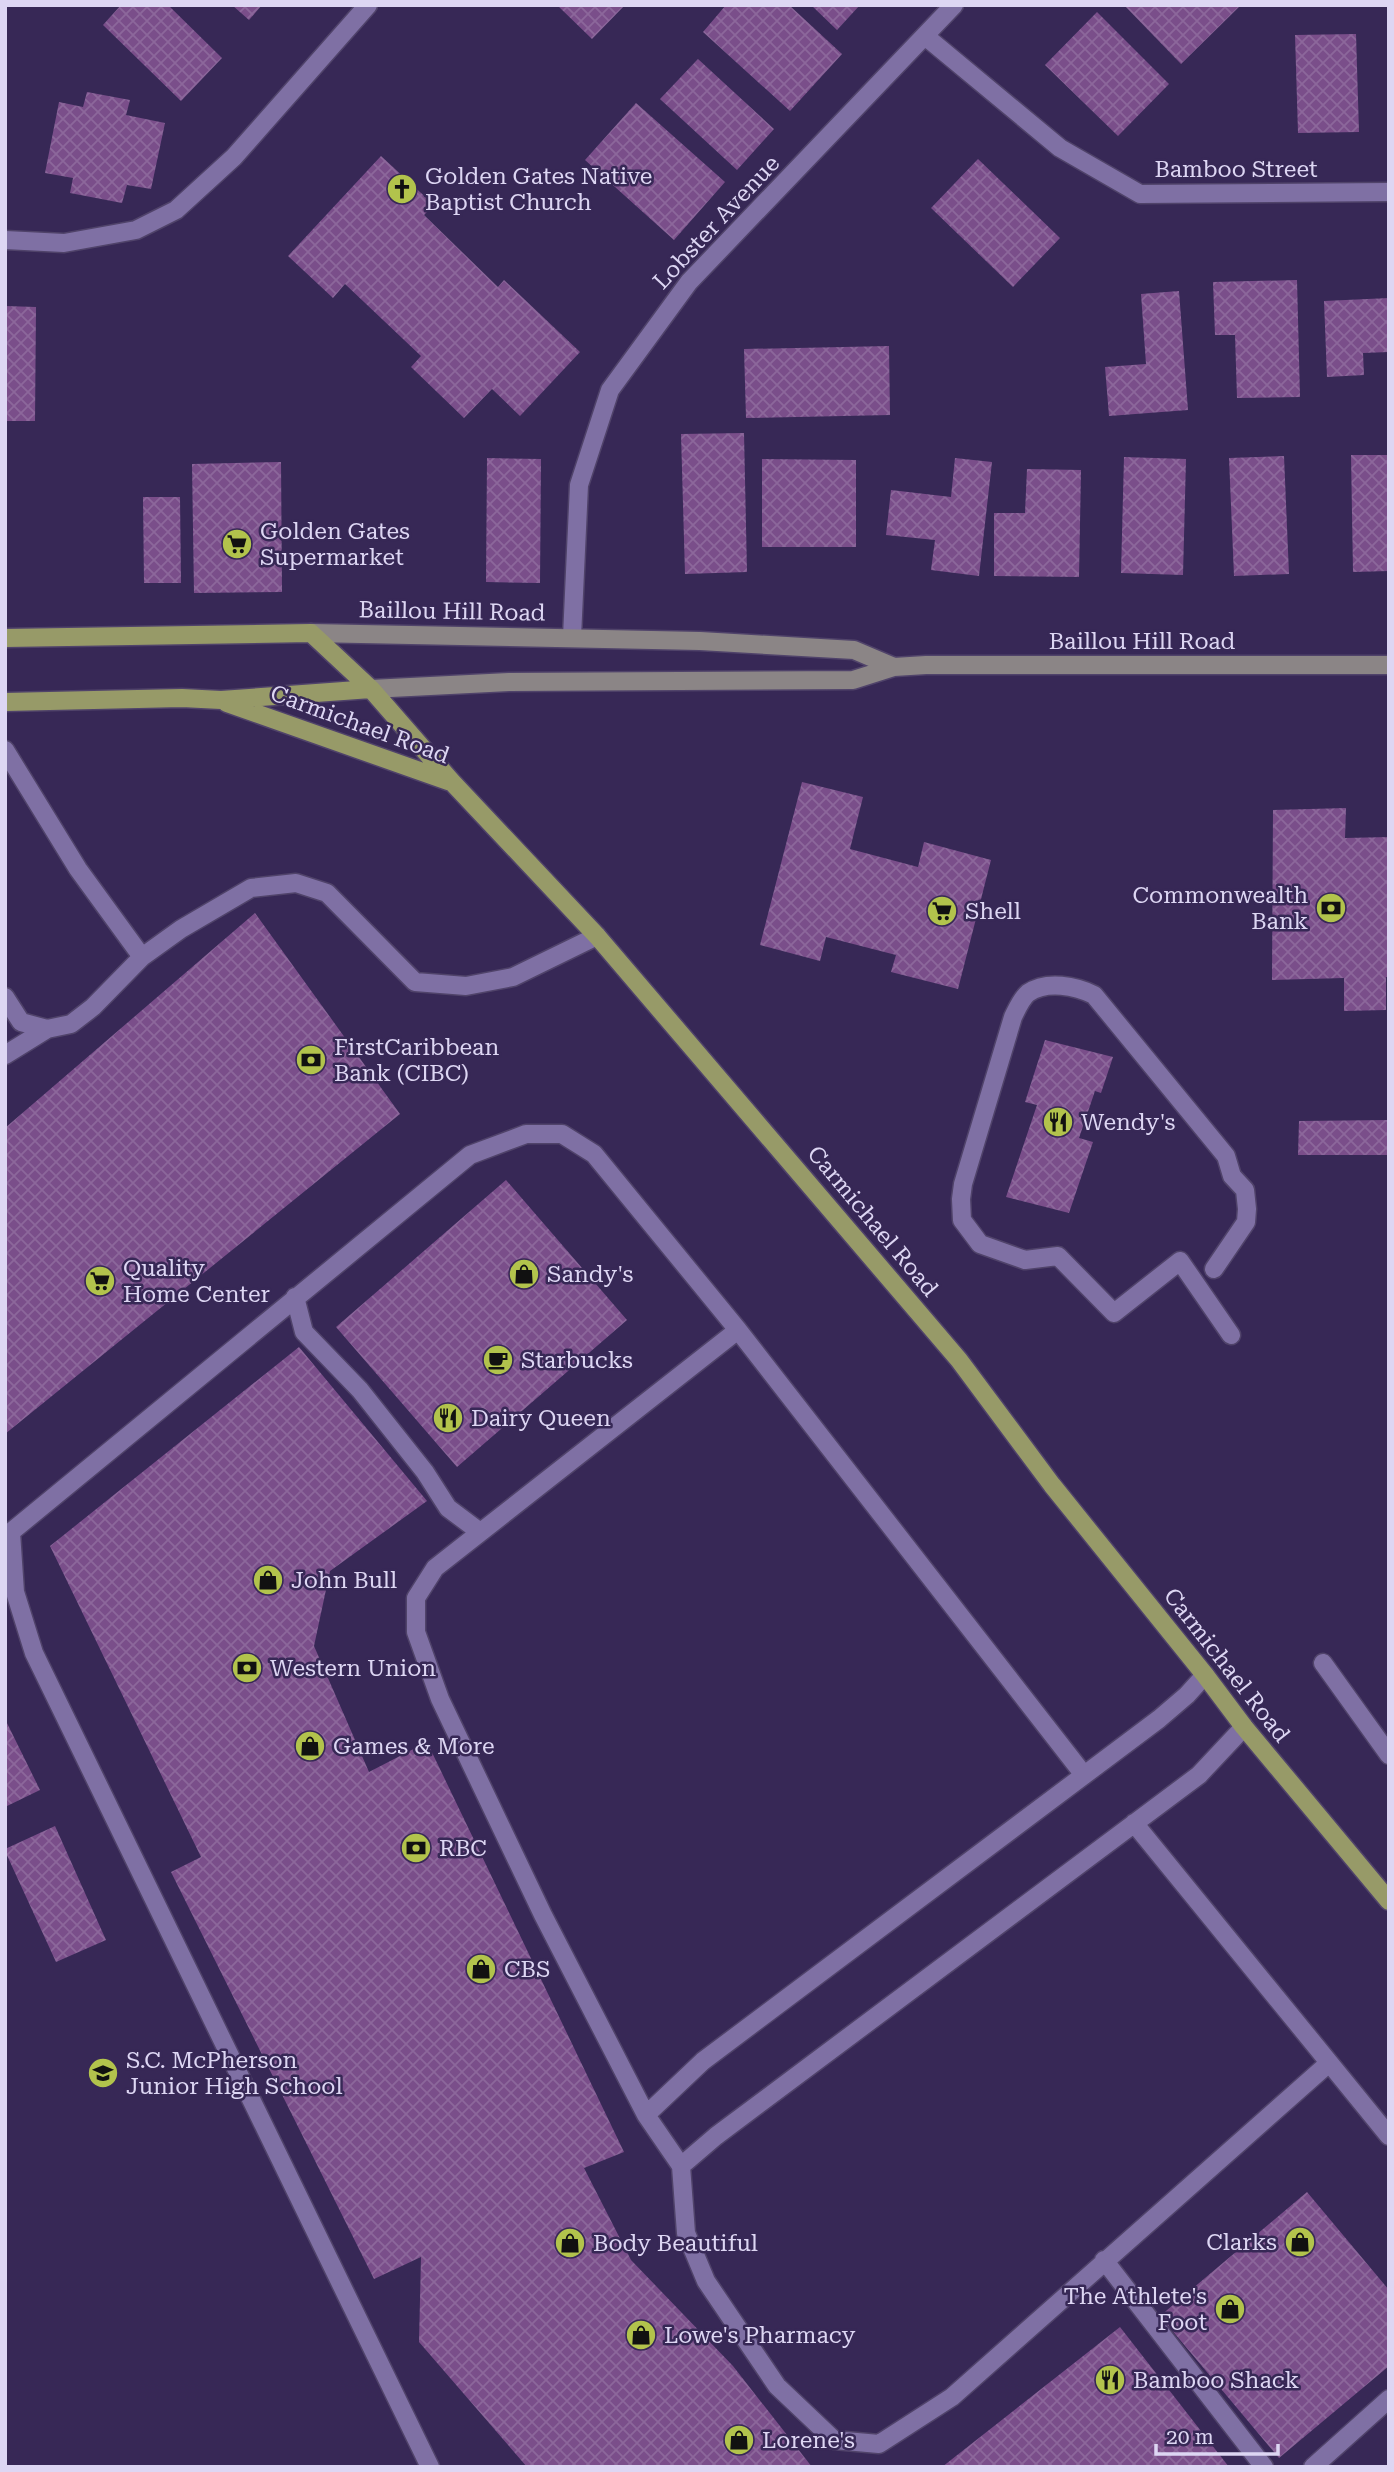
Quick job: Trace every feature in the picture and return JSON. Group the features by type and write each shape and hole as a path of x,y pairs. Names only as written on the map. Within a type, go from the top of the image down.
{"main road":[{"name":"Baillou Hill Road","path":"5,638 311,633 700,641 854,650 894,667"},
{"path":"311,633 372,689 452,782"},
{"name":"Baillou Hill Road","path":"5,702 156,699 221,701 509,682 853,680 894,667 926,665 1389,665"},
{"name":"Carmichael Road","path":"221,701 452,782 597,936 959,1360 1052,1485 1244,1727 1389,1901"}],"street":[{"path":"5,240 64,243 136,230 176,209 234,157 368,5"},
{"name":"Lobster Avenue","path":"572,637 579,485 610,390 689,282 954,5"},
{"name":"Bamboo Street","path":"925,36 1060,148 1140,194 1389,192"},
{"path":"5,750 78,869 142,957"},
{"path":"5,1055 47,1029 71,1024 93,1007 142,957 181,929 251,888 296,883 327,893 415,982 466,986 513,977 597,936"},
{"path":"1214,1269 1246,1222 1245,1191 1232,1176 1226,1156 1094,995 1082,989 1053,986 1027,994 1013,1017 963,1184 962,1220 980,1244 1025,1259 1058,1256 1114,1313 1180,1261 1231,1335"},
{"path":"5,997 21,1023 47,1029"},
{"path":"430,2467 34,1653 15,1592 11,1532 470,1155 526,1134 562,1134 594,1154 738,1330 1084,1775"},
{"path":"295,1297 303,1332 360,1390 425,1472 448,1508 480,1532"},
{"path":"738,1330 435,1568 416,1598 416,1632 440,1699 490,1806 646,2115 681,2166 686,2233 706,2281 777,2386 834,2440 879,2444 953,2396 1329,2063"},
{"path":"1323,1663 1389,1755"},
{"path":"646,2115 703,2061 1159,1719 1205,1675"},
{"path":"681,2166 727,2128 1199,1775 1244,1727"},
{"path":"1134,1823 1389,2136"},
{"path":"1104,2260 1264,2467"},
{"path":"1312,2467 1389,2399"}],"building":[{"path":"121,5 168,5 222,58 181,101 103,25"},
{"path":"232,5 262,5 249,20"},
{"path":"557,5 625,5 592,39"},
{"path":"726,5 789,5 842,54 790,111 703,32"},
{"path":"811,5 860,5 837,30"},
{"path":"1124,5 1241,5 1181,64"},
{"path":"1097,12 1169,84 1118,136 1045,65"},
{"path":"1356,34 1359,132 1298,133 1295,35"},
{"path":"698,59 774,129 737,170 660,99"},
{"path":"87,92 130,100 126,115 165,123 151,189 127,185 122,203 70,193 73,178 45,173 59,102 83,107"},
{"path":"636,103 725,182 674,240 585,160"},
{"path":"381,156 434,205 424,215 498,287 504,280 580,352 520,416 492,389 464,418 411,367 421,356 345,284 333,298 288,256"},
{"path":"978,159 1060,238 1013,287 931,208"},
{"path":"1297,280 1300,397 1237,398 1235,335 1215,335 1213,282"},
{"path":"1179,291 1188,410 1109,416 1105,367 1146,364 1141,294"},
{"path":"1389,298 1389,352 1363,353 1364,375 1327,377 1324,301"},
{"path":"5,306 36,307 35,421 5,421"},
{"path":"889,346 890,415 746,418 744,349"},
{"path":"744,433 747,572 685,574 681,434"},
{"path":"1351,455 1389,455 1389,571 1353,572"},
{"path":"1284,456 1289,574 1234,576 1229,458"},
{"path":"1124,457 1186,459 1183,575 1121,573"},
{"path":"487,458 541,459 540,583 486,582"},
{"path":"955,458 992,462 979,576 931,570 935,540 886,535 891,490 951,497"},
{"path":"762,459 856,460 856,547 762,547"},
{"name":"Golden Gates Supermarket","path":"281,462 282,592 194,593 192,464"},
{"path":"1027,469 1081,470 1079,577 994,576 994,513 1025,513"},
{"path":"143,497 180,497 181,583 144,583"},
{"name":"Shell","path":"802,782 863,797 850,849 918,867 924,842 991,860 958,989 891,972 896,955 826,937 820,961 760,945"},
{"name":"Commonwealth Bank","path":"1346,808 1345,838 1389,837 1389,977 1386,977 1386,1010 1344,1011 1344,978 1272,980 1273,810"},
{"name":"Quality Home Center","path":"255,913 400,1114 5,1434 5,1128"},
{"name":"Wendy's","path":"1045,1040 1113,1057 1101,1093 1095,1091 1079,1138 1093,1142 1069,1213 1006,1197 1037,1105 1025,1102"},
{"path":"1389,1120 1389,1155 1298,1155 1299,1121"},
{"path":"506,1180 627,1320 457,1467 336,1327"},
{"path":"299,1347 427,1501 330,1571 314,1646 369,1772 427,1742 624,2152 584,2168 631,2260 733,2366 812,2467 527,2467 419,2342 421,2257 374,2279 171,1872 201,1857 50,1546"},
{"path":"5,1719 40,1790 5,1807"},
{"path":"55,1826 106,1940 56,1962 5,1851"},
{"path":"1307,2192 1389,2290 1389,2366 1279,2458 1160,2316"},
{"path":"1120,2327 1229,2467 942,2467"}],"place":[{"name":"Golden Gates Native Baptist Church","path":"402,189"},
{"name":"Golden Gates Supermarket","path":"237,544"},
{"name":"Commonwealth Bank","path":"1331,908"},
{"name":"Shell","path":"942,911"},
{"name":"FirstCaribbean Bank (CIBC)","path":"311,1060"},
{"name":"Wendy's","path":"1058,1122"},
{"name":"Sandy's","path":"524,1274"},
{"name":"Quality Home Center","path":"100,1281"},
{"name":"Starbucks","path":"498,1360"},
{"name":"Dairy Queen","path":"448,1418"},
{"name":"John Bull","path":"268,1580"},
{"name":"Western Union","path":"247,1668"},
{"name":"Games & More","path":"310,1746"},
{"name":"RBC","path":"416,1848"},
{"name":"CBS","path":"481,1969"},
{"name":"S.C. McPherson Junior High School","path":"103,2073"},
{"name":"Clarks","path":"1300,2242"},
{"name":"Body Beautiful","path":"570,2243"},
{"name":"The Athlete's Foot","path":"1230,2309"},
{"name":"Lowe's Pharmacy","path":"641,2335"},
{"name":"Bamboo Shack","path":"1110,2380"},
{"name":"Lorene's","path":"739,2440"}]}
